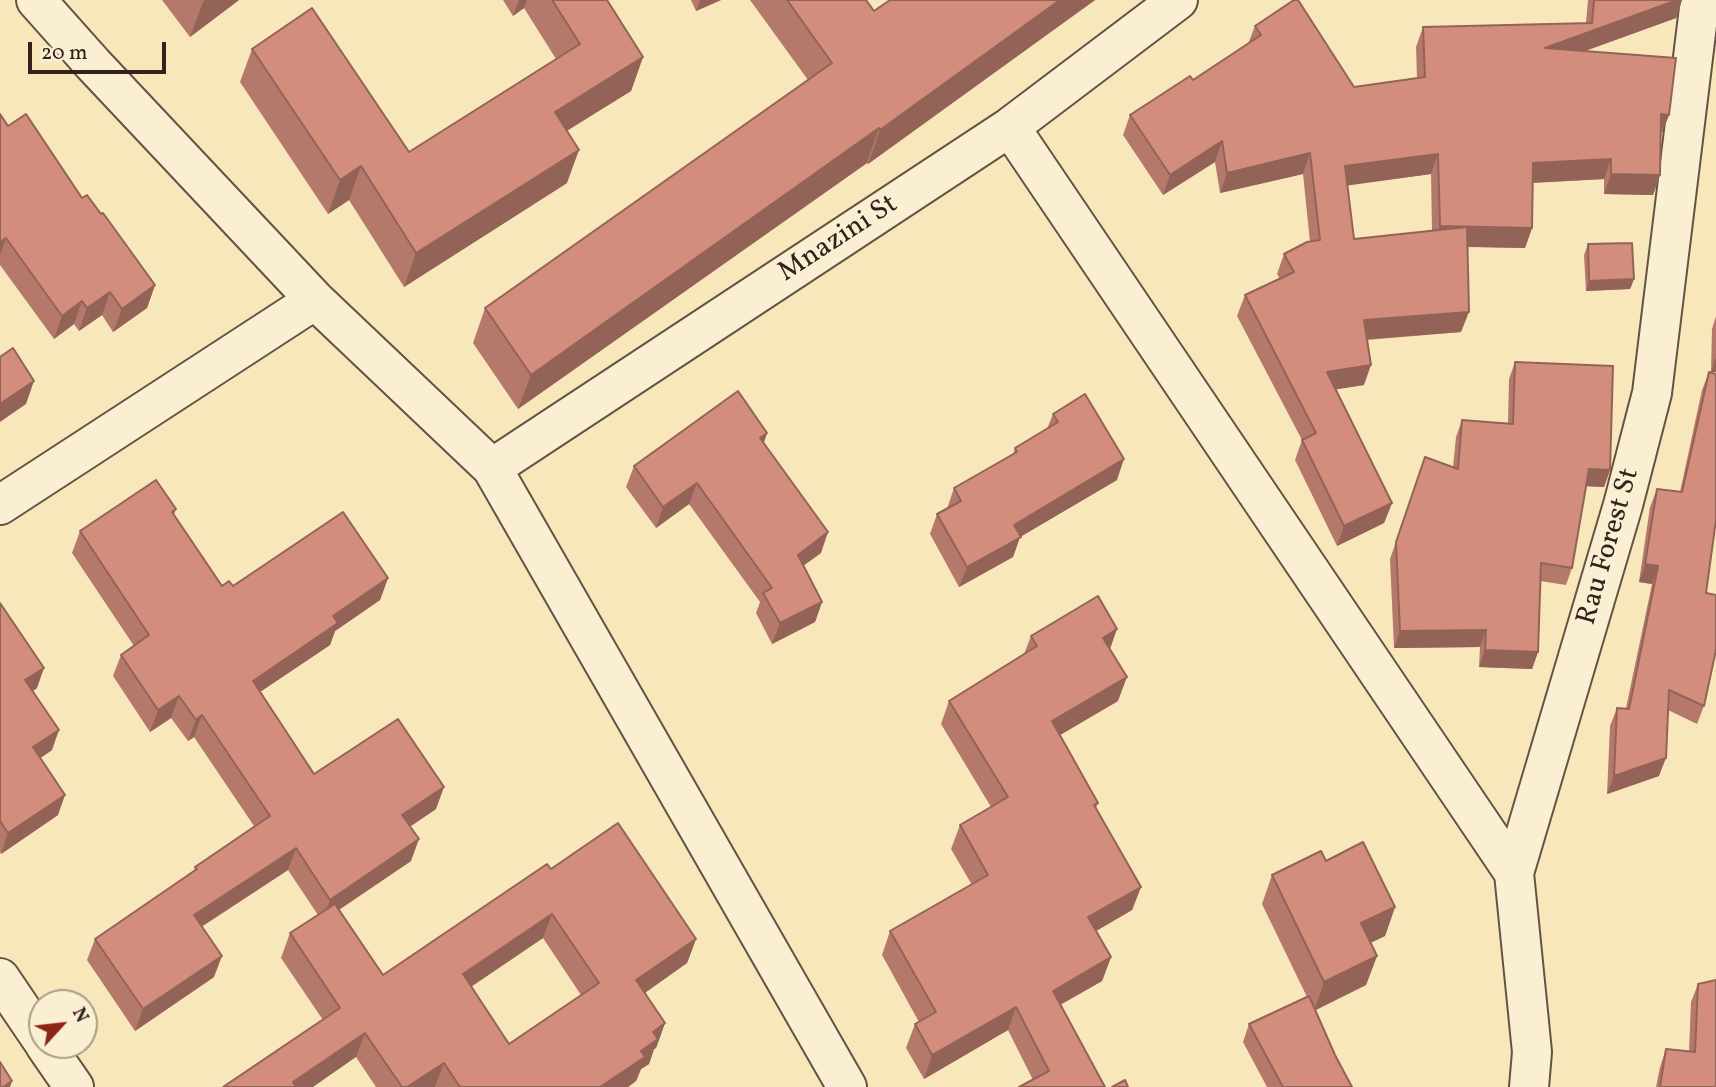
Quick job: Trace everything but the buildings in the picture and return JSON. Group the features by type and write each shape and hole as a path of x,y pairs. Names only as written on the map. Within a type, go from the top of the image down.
{"street":[{"path":"36,0 315,299 492,468 847,1087"},
{"name":"Mnazini St","path":"492,468 1010,127 1178,0"},
{"name":"Rau Forest St","path":"1529,1087 1532,1052 1514,873 1623,505 1652,393 1700,0"},
{"path":"1010,127 1514,873"},
{"path":"0,505 315,299"},
{"path":"0,978 28,1019"},
{"path":"55,1059 74,1087"}]}
